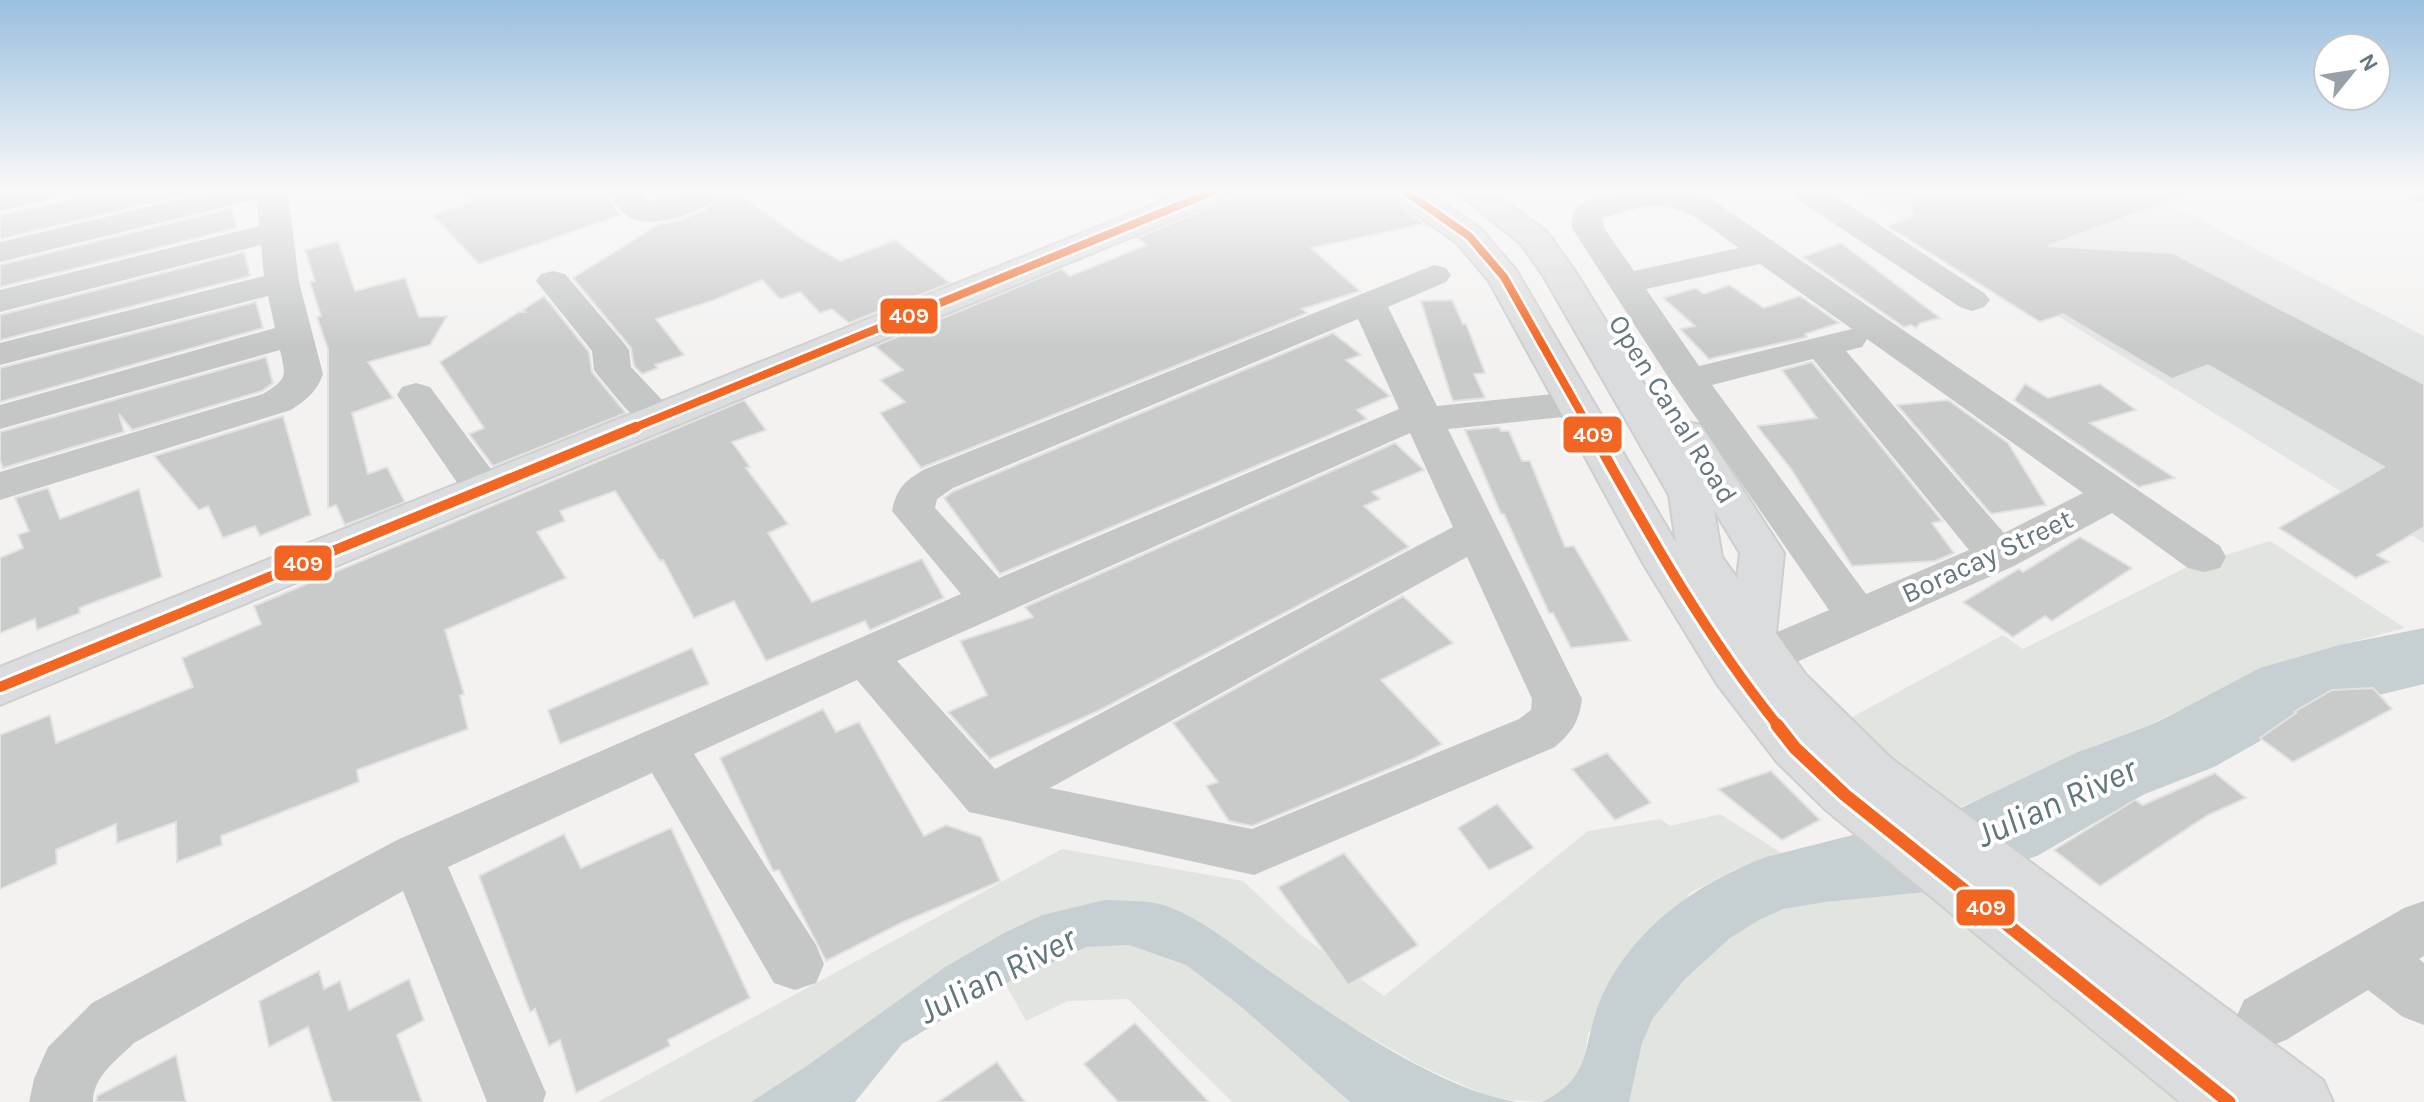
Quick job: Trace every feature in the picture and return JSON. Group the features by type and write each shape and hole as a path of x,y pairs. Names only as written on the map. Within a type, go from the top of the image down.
{"main road":[{"path":"0,687 660,419 1075,243"},
{"path":"1474,243 1493,262 1673,576 1752,696 1795,748 1860,784 2006,899 2301,1102"},
{"path":"1507,243 1542,294 1660,499 1673,576"},
{"path":"1538,243 1585,315 1690,495 1700,559 1788,687 1860,784"},
{"name":"Open Canal Road","path":"1566,243 1589,272 1762,553 1759,646"},
{"path":"2006,899 2229,1102"}],"street":[{"path":"0,252 35,243"},
{"path":"0,301 228,243"},
{"path":"0,486 277,402 299,388 304,374 282,282 278,243"},
{"path":"1599,243 1689,380 1858,616"},
{"path":"1755,243 2204,557"},
{"path":"1886,243 1972,300"},
{"path":"1626,283 1768,252"},
{"path":"992,599 913,511 917,492 938,479 1434,275"},
{"path":"553,281 610,350 613,370 660,419"},
{"path":"0,354 282,282"},
{"path":"864,656 988,797 1254,852 1537,733 1554,719 1557,699 1368,302"},
{"path":"1689,380 1882,330"},
{"path":"0,417 295,334"},
{"path":"1822,346 1998,555"},
{"path":"61,1102 59,1089 79,1054 113,1023 416,856 1420,410 1568,394"},
{"path":"416,395 484,490"},
{"name":"Boracay Street","path":"1759,646 1858,616 1998,555 2115,494"},
{"path":"988,797 1478,532"},
{"path":"662,746 795,964"},
{"path":"416,856 515,1093"},
{"path":"2265,1020 2424,926"},
{"path":"2371,957 2424,998"}],"shaded area":[{"path":"1940,243 2245,243 2424,336 2424,543"},
{"path":"2270,541 2405,628 2318,651 2267,669 2130,734 2080,751 1955,809 1845,721 2003,635 2023,649 2185,568"},
{"path":"1720,814 1783,854 1736,869 1690,893 1588,1034 1582,1071 1563,1092 1542,1102 1494,1099 1421,1066 1336,1018 1200,924 1159,904 1042,915 1004,933 945,967 751,1102 598,1102 1062,849 1243,881 1302,936 1384,996 1588,831 1660,819 1670,826"},
{"path":"1926,892 2183,1102 1629,1102 1643,1039 1662,1004 1691,971 1744,928 1797,905"},
{"path":"1129,945 1186,965 1239,1005 1350,1102 1232,1102 1128,999 1068,1001 1026,1021 1005,983 1088,947"}],"water":[{"path":"2190,707 2243,743 2148,792 2037,856 1926,892 1783,909 1759,920 1730,938 1685,979 1653,1018 1642,1043 1629,1102 1542,1102 1571,1082 1579,1070 1602,996 1631,949 1649,929 1692,894 1766,857 1963,807 2080,751 2130,734"},
{"path":"1105,900 1160,904 1188,915 1386,1048 1454,1082 1486,1095 1517,1102 1350,1102 1239,1005 1186,965 1129,945 1087,947 993,989 902,1044 855,1102 751,1102 945,967 1004,933 1042,915"}],"building":[{"path":"88,243 175,243 0,287 0,265"},
{"path":"339,243 355,291 405,278 419,317 447,316 430,345 368,362 393,398 352,413 368,474 387,467 405,502 345,525 336,505 328,508 328,349 317,317 321,316 310,282 315,281 305,250"},
{"path":"460,243 539,243 479,264"},
{"path":"628,243 810,243 840,261 886,243 899,243 950,283 849,323 832,309 820,313 800,292 780,299 762,280 656,319 684,355 655,365 658,368 642,374 634,366 631,348 573,278"},
{"path":"1145,243 1333,243 1311,248 1360,291 1302,309 1307,313 921,468 880,413 905,402 880,380 903,370 875,346 1061,269 1070,276 1147,245"},
{"path":"1842,243 1940,318 1920,323 1916,328 1911,325 1904,327 1802,257"},
{"path":"1915,243 2055,243 2048,246 2173,253 2424,384 2424,527 2377,555 2389,562 2356,578 2279,528 2384,467 2208,365 2172,379 2063,314 2040,322"},
{"path":"244,252 250,276 0,340 0,315"},
{"path":"1729,285 1764,308 1800,296 1839,323 1805,334 1807,337 1709,359 1680,329 1695,326 1663,298 1696,288 1704,294"},
{"path":"544,296 589,352 592,372 626,413 493,466 469,434 484,428 440,362 519,312 525,312 523,310"},
{"path":"1452,300 1463,324 1466,324 1485,373 1474,374 1485,398 1453,401 1450,393 1421,301"},
{"path":"256,302 263,328 0,402 0,368"},
{"path":"1333,333 1361,355 1346,360 1390,396 1357,410 1367,419 1000,574 944,498 954,491"},
{"path":"266,357 273,383 262,391 132,430 119,414 124,432 3,468 0,432"},
{"path":"1812,362 1942,521 1932,523 1954,553 1935,561 1852,566 1791,469 1757,426 1817,418 1782,370"},
{"path":"2025,384 2048,398 2100,384 2136,410 2090,423 2175,478 2139,487 2014,400"},
{"path":"744,400 766,430 732,442 750,467 746,468 788,524 768,533 812,602 922,559 944,598 870,630 865,621 766,661 734,601 694,618 663,560 660,561 615,491 560,511 565,521 537,532 566,578 445,630 464,694 460,696 468,729 357,770 359,782 221,836 222,845 177,862 176,822 117,843 116,824 56,850 57,864 0,889 0,735 50,715 56,743 193,687 182,658 261,624 254,606"},
{"path":"1948,400 2008,443 2046,505 1991,514 1897,405"},
{"path":"283,416 311,515 260,536 255,526 223,538 208,506 199,510 154,456"},
{"path":"1499,427 1501,431 1509,431 1522,461 1530,461 1565,547 1574,546 1630,641 1571,648 1553,613 1549,613 1465,430"},
{"path":"1395,443 1424,470 1372,492 1380,499 1364,506 1409,547 1098,711 990,759 948,712 987,695 960,641 1033,617 1025,607"},
{"path":"48,488 60,519 139,489 162,577 79,608 80,613 37,630 35,619 0,633 0,558 23,548 18,535 29,531 15,498"},
{"path":"2080,537 2132,568 2052,621 2045,616 2013,637 1963,602 2019,569 2023,572"},
{"path":"1403,596 1453,643 1381,680 1442,744 1252,826 1229,821 1206,786 1218,782 1173,723"},
{"path":"692,648 709,684 560,744 548,710"},
{"path":"2373,688 2392,709 2293,762 2260,738 2294,712 2332,690"},
{"path":"823,709 836,732 859,722 924,836 946,825 981,837 1000,881 901,923 826,961 779,870 773,871 720,758"},
{"path":"1607,753 1651,803 1615,820 1572,769"},
{"path":"1771,771 1820,820 1782,840 1718,789"},
{"path":"2215,773 2246,798 2208,815 2100,886 2054,850 2135,800 2143,805"},
{"path":"1497,804 1534,848 1489,870 1458,828"},
{"path":"671,828 750,998 668,1040 670,1046 576,1093 560,1040 549,1046 535,1009 530,1012 479,876 564,834 581,868"},
{"path":"1344,853 1418,945 1348,985 1278,887"},
{"path":"319,971 324,989 340,981 349,1010 409,979 424,1020 397,1035 422,1102 332,1102 308,1027 269,1047 259,1001"},
{"path":"1135,1023 1209,1102 1118,1102 1084,1064"},
{"path":"176,1055 186,1102 96,1102 97,1096"},
{"path":"997,1062 1025,1102 938,1102"}],"waterway":[{"name":"Julian River","path":"2132,766 2185,745 2287,689 2339,674 2424,656"}],"transit line":[{"name":"409","path":"0,687 1086,243"},
{"name":"409","path":"1475,243 1504,277 1665,563 1734,671 1795,748 1845,795 2229,1102"}]}
